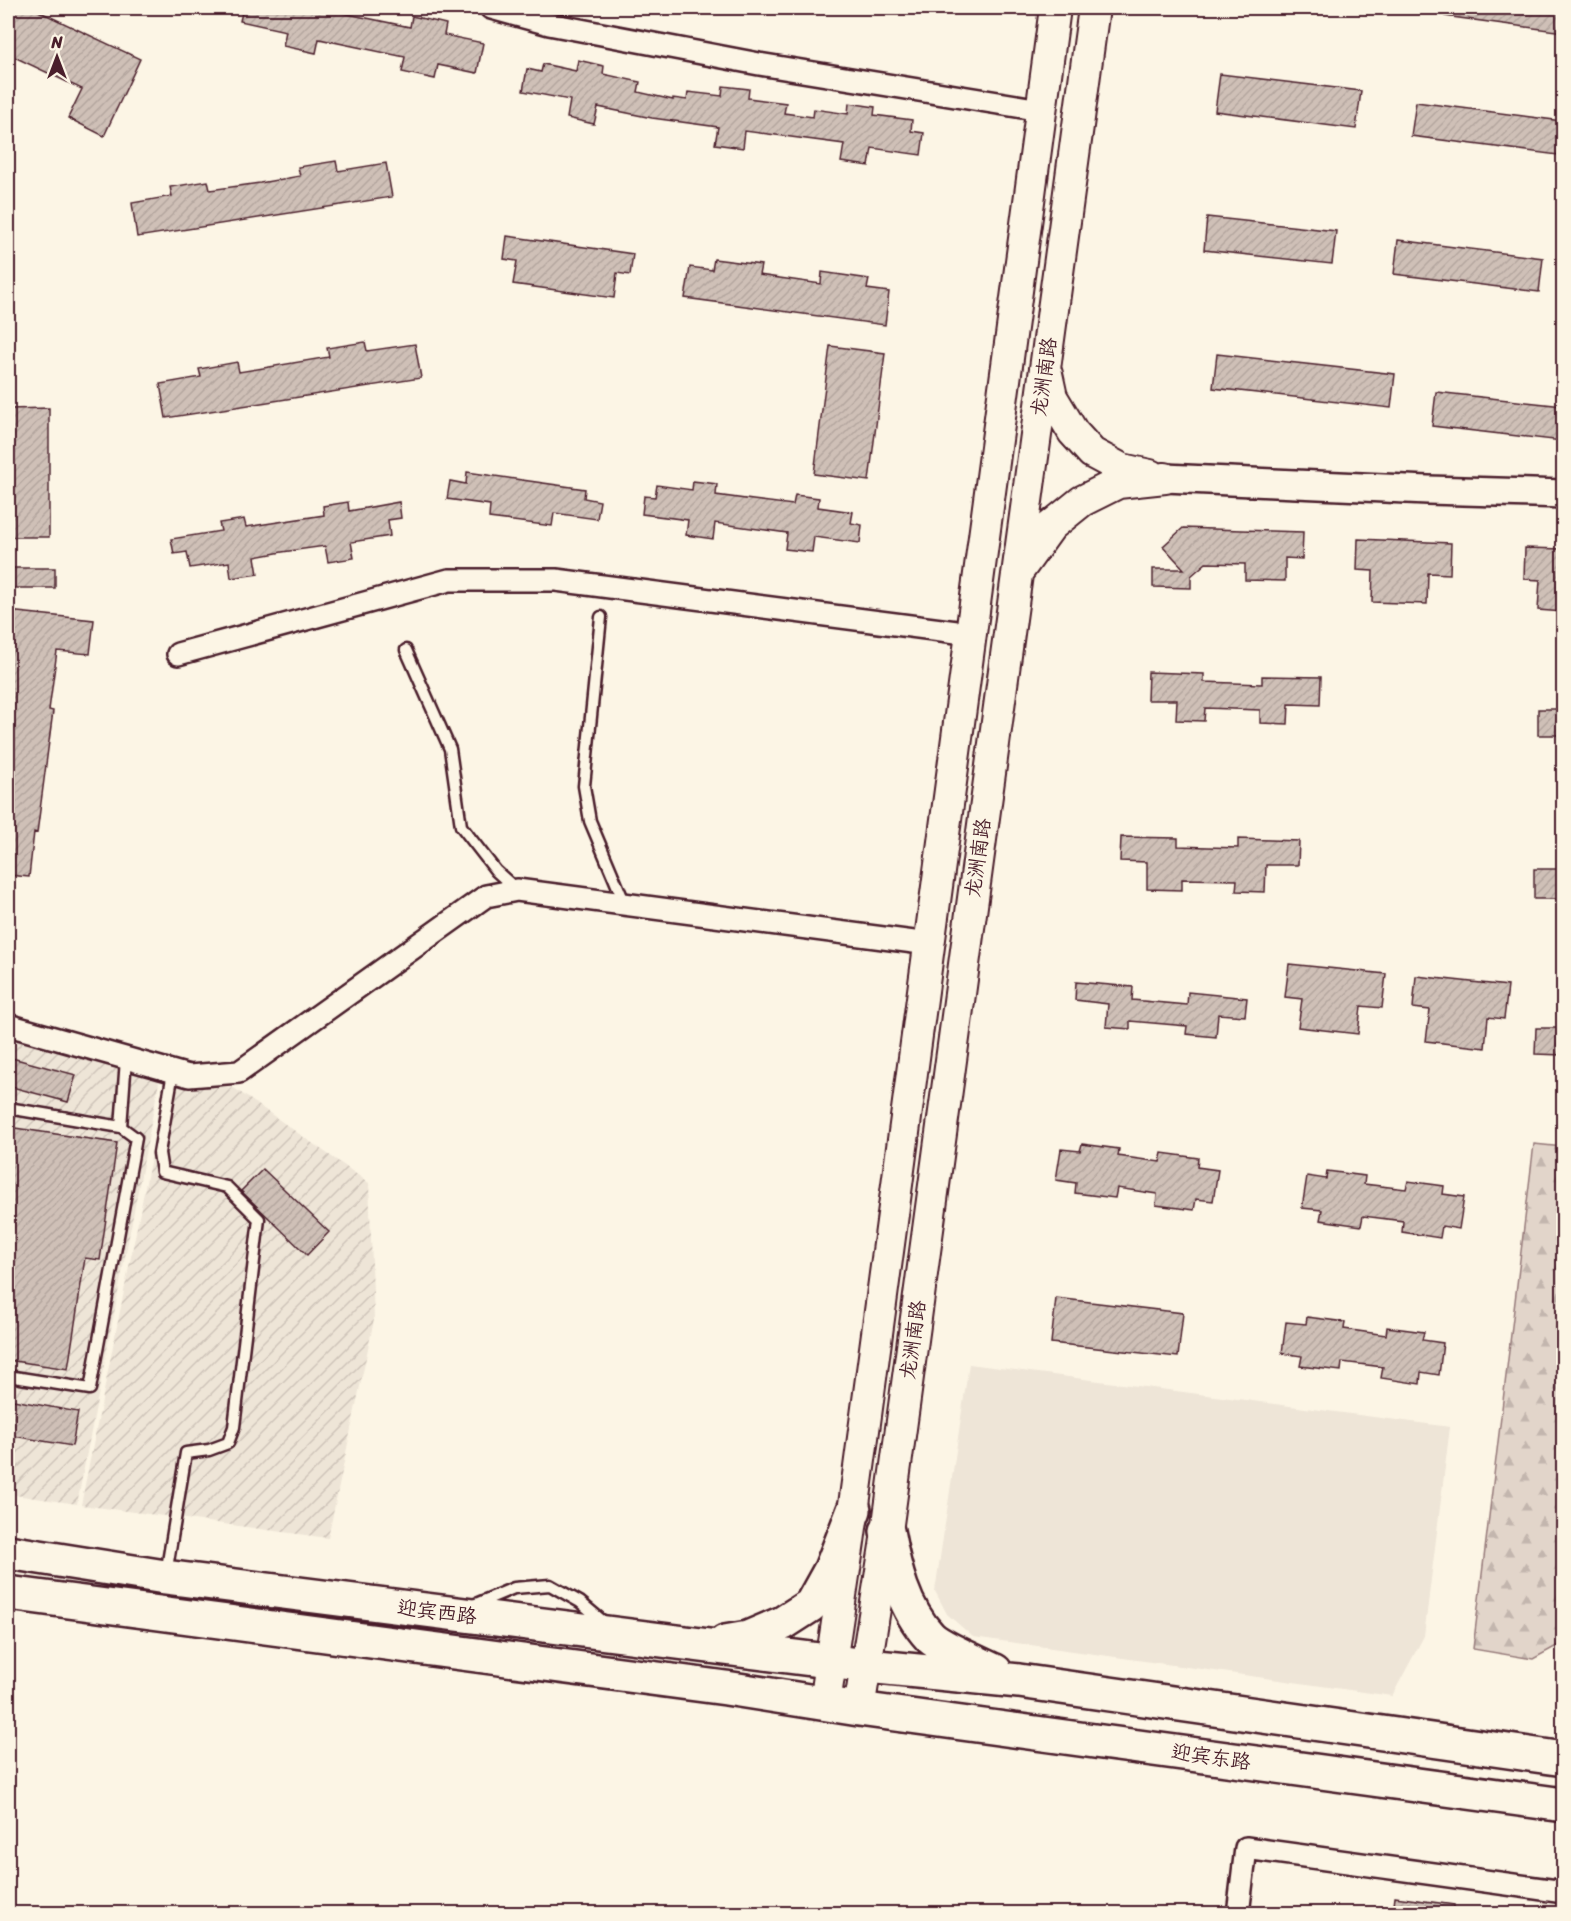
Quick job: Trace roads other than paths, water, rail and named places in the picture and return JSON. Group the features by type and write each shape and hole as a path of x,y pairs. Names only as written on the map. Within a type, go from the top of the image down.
{"highway":[{"path":"704,1645 748,1638 783,1623 811,1605 831,1569 854,1510"},
{"path":"887,1531 893,1566 909,1607 931,1638 969,1659 1019,1681"},
{"name":"迎宾西路","path":"8,1552 165,1577 867,1666"},
{"name":"迎宾西路","path":"8,1593 726,1688 859,1709"},
{"path":"867,1666 1019,1681 1563,1759"},
{"name":"迎宾东路","path":"859,1709 1563,1805"}],"main road":[{"name":"龙洲南路","path":"825,1703 854,1510 1055,8"},
{"name":"龙洲南路","path":"859,1709 887,1531 1094,8"},
{"path":"1045,368 1052,397 1072,432 1092,453 1122,469 1165,478"},
{"path":"1017,574 1051,526 1082,501 1118,483 1165,478"}],"street":[{"path":"491,8 549,24 759,64 1041,110"},
{"path":"1165,478 1563,494"},
{"path":"178,654 449,580 556,580 972,634"},
{"path":"8,1025 189,1076 239,1072 486,896 518,890 929,944"},
{"path":"1238,1914 1246,1848 1563,1892"}],"lane":[{"path":"600,617 584,786 590,821 625,904"},
{"path":"406,650 450,749 461,826 496,871 518,890"},
{"path":"121,1127 126,1059"},
{"path":"165,1577 186,1453 210,1450 228,1443 234,1427 259,1219 227,1187 162,1172 159,1153 173,1072"},
{"path":"8,1108 121,1127 136,1138 90,1389 8,1376"}]}
